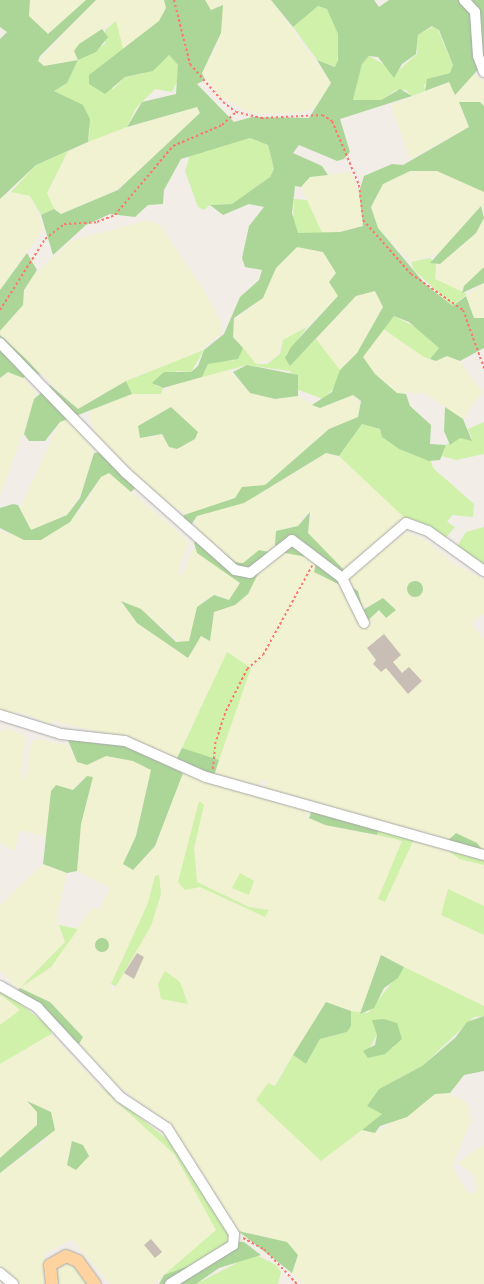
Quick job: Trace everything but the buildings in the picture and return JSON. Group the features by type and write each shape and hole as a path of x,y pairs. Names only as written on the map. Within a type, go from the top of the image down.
{"main road":[{"path":"52,1284 50,1265 66,1256 78,1261 95,1284"}],"street":[{"path":"464,0 475,12 478,56 484,72"},
{"path":"0,343 125,472 235,570 250,574 292,540 317,557 342,578 364,623"},
{"path":"342,578 406,524 428,531 484,571"},
{"path":"0,715 61,734 125,740 170,765 212,779 484,856"},
{"path":"0,986 37,1007 120,1097 167,1128 234,1234 227,1250 170,1284"},
{"path":"0,1273 13,1284"}],"path":[{"path":"174,0 190,64 198,77 236,112 261,118 322,115 332,121 359,185 363,220 410,274 463,310 484,368"},
{"path":"0,310 45,239 64,224 97,222 115,215 173,146 222,125 236,112"},
{"path":"212,779 215,744 226,711 247,669 264,655 317,557"},
{"path":"234,1234 264,1249 297,1284"}],"green space":[{"path":"0,0 30,0 29,16 48,34 86,0 96,0 40,56 38,61 44,66 78,60 67,83 54,91 83,105 90,119 88,142 36,165 0,199 0,39 7,32 0,27"},
{"path":"30,0 86,0 48,35 29,16"},
{"path":"96,0 164,0 166,8 159,21 124,52 115,21 79,44 78,60 44,66 38,61"},
{"path":"164,0 205,0 211,10 223,5 221,33 202,73 205,80 197,84 234,122 252,117 309,118 331,83 317,60 335,67 338,60 338,34 327,9 318,6 293,27 271,0 374,0 379,7 389,0 484,0 484,63 455,95 449,82 425,91 427,79 450,73 453,65 439,30 432,26 418,35 416,54 402,64 394,78 378,57 369,56 362,64 353,100 381,100 400,89 412,96 340,119 350,152 344,159 337,161 299,145 293,153 322,166 328,175 310,177 301,187 295,186 292,213 298,233 340,232 363,226 359,192 364,176 392,164 403,165 469,127 459,102 480,102 484,106 484,192 437,171 410,171 383,184 371,207 378,228 426,285 453,306 466,296 474,318 484,318 484,348 460,361 447,356 436,361 430,359 439,348 409,322 394,316 363,357 375,374 397,393 406,394 410,406 431,425 430,444 446,445 440,460 429,461 399,449 382,437 380,429 362,424 339,456 326,453 244,503 197,516 189,528 181,521 184,515 235,498 242,487 265,485 329,429 358,417 361,401 353,395 320,408 312,405 332,392 340,370 357,353 383,307 375,291 356,296 290,366 285,358 291,347 338,296 329,282 336,273 323,252 297,247 276,268 263,298 234,318 233,337 243,348 238,359 208,364 202,377 163,388 152,383 164,372 191,372 198,366 204,350 224,334 240,297 259,280 262,270 245,267 242,258 249,226 264,207 249,204 223,215 210,205 232,204 270,177 274,169 268,145 250,138 181,159 164,190 163,204 148,205 135,217 110,214 86,225 53,255 41,215 54,209 61,214 118,190 200,113 197,107 127,127 142,102 176,94 178,65 169,55 153,71 125,77 105,94 89,84 89,75 159,21 166,8"},
{"path":"205,0 271,0 331,83 319,106 298,113 253,114 220,97 202,73 217,45 223,5 211,10"},
{"path":"318,6 327,9 336,25 340,45 336,67 317,60 293,27"},
{"path":"116,21 124,52 89,75 113,89 125,77 145,73 169,55 178,65 178,80 172,92 155,89 136,108 127,127 88,142 90,129 76,102 54,91 67,83 78,60 105,44 105,30"},
{"path":"436,25 453,65 450,73 434,77 424,85 425,91 412,96 406,90 396,90 381,100 353,100 362,64 369,56 397,72 417,54 418,35"},
{"path":"102,29 108,37 96,52 78,60 74,51 79,44"},
{"path":"474,74 484,81 484,106 480,102 459,102 469,127 410,159 391,105 450,82 455,95"},
{"path":"197,107 200,113 196,121 166,144 136,178 89,204 61,214 54,209 47,193 68,151 112,132"},
{"path":"250,138 268,145 274,169 270,177 232,204 210,205 204,210 198,207 185,171 190,155"},
{"path":"68,151 47,193 54,209 41,215 30,196 11,192 36,165"},
{"path":"410,171 437,171 484,192 484,213 481,206 439,253 411,262 378,228 371,207 383,184"},
{"path":"351,172 359,192 363,226 323,235 301,187 310,177"},
{"path":"11,192 30,196 44,228 0,290 0,199"},
{"path":"294,199 307,200 323,235 298,233 293,225"},
{"path":"481,206 484,218 476,233 440,264 430,263"},
{"path":"484,218 484,267 462,293 435,279 436,265 461,247"},
{"path":"148,220 160,225 205,292 222,324 220,334 192,357 137,375 78,409 0,335 0,327 15,316 30,279 71,241"},
{"path":"297,247 323,252 336,273 338,297 307,327 283,340 276,358 256,364 233,337 232,322 263,298 276,268"},
{"path":"27,253 37,270 24,290 23,305 0,331 0,290"},
{"path":"430,258 436,265 435,279 467,294 453,306 414,270 411,262"},
{"path":"484,267 484,283 462,293 464,286"},
{"path":"484,283 484,318 479,322 469,310 466,296"},
{"path":"375,291 383,307 357,353 340,370 316,339 356,296"},
{"path":"394,316 417,328 439,348 430,359 424,357 382,328"},
{"path":"307,327 286,355 296,359 316,339 340,370 336,386 323,399 296,389 299,384 290,371 247,365 202,377 208,364 223,358 233,361 243,348 256,364 267,364 280,354 283,340"},
{"path":"382,328 424,357 436,361 447,356 460,361 482,392 463,419 425,393 397,393 375,374 363,357"},
{"path":"0,335 41,375 32,371 23,378 8,372 0,378"},
{"path":"204,350 191,372 176,371 156,386 163,388 161,394 132,394 126,381"},
{"path":"247,365 298,375 298,396 275,399 250,393 233,372"},
{"path":"229,370 250,393 275,399 298,396 320,408 353,395 363,408 358,417 329,429 265,485 242,487 235,498 187,516 155,493 96,435 89,414 100,403 141,391 161,394 176,381","holes":["171,407 194,428 195,439 181,447 166,443 162,434 149,438 138,426"]},
{"path":"8,372 23,378 37,394 0,496 0,378"},
{"path":"126,381 132,394 60,422 45,441 29,441 24,434 34,399 50,385 78,409"},
{"path":"171,407 198,432 195,439 177,449 169,447 162,434 140,438 138,426"},
{"path":"445,407 463,419 472,441 460,438 450,445 444,431"},
{"path":"69,419 93,450 85,487 67,515 31,530 20,508 60,422"},
{"path":"484,422 484,454 456,460 442,456 446,445 460,438 472,439 468,429"},
{"path":"362,424 380,429 382,437 399,449 431,461 433,468 474,504 473,517 452,515 447,522 455,527 444,540 407,520 339,456"},
{"path":"101,452 137,486 131,492 109,473 101,477 70,522 41,540 24,540 0,528 0,508 13,504 18,505 31,530 67,515 80,498 94,453"},
{"path":"326,453 349,462 407,520 345,571 308,533 312,514 303,516 298,526 276,531 275,545 269,552 253,555 243,563 235,562 195,527 197,516 264,492"},
{"path":"109,473 188,541 178,574 182,575 193,549 240,583 229,600 217,595 203,600 195,612 193,635 183,645 141,609 121,601 137,623 188,657 201,636 210,641 214,612 228,607 263,567 288,550 312,558 317,563 314,572 343,586 363,625 380,610 396,611 366,606 362,610 358,591 346,578 406,533 422,538 455,565 484,580 484,613 471,623 484,640 484,852 264,791 267,782 263,779 255,788 214,776 250,668 227,652 176,760 116,736 54,721 49,724 17,711 15,716 0,712 0,531 35,541 81,510 101,477"},
{"path":"310,512 308,533 345,571 338,584 314,572 316,563 312,558 280,552 275,545 276,531 298,526"},
{"path":"484,527 484,569 454,551 466,532"},
{"path":"201,534 235,562 243,563 259,550 269,552 248,594 235,605 214,612 210,641 201,636 188,658 137,623 121,601 141,609 176,642 189,641 197,607 214,595 229,600 240,583 197,553 194,543"},
{"path":"415,581 421,583 423,589 421,595 415,597 409,595 407,589 409,583"},
{"path":"350,586 358,591 363,610 383,598 396,610 386,618 379,610 363,625"},
{"path":"227,652 251,668 219,760 205,759 182,748"},
{"path":"5,728 24,735 26,740 21,777 25,781 31,742 36,739 67,745 77,762 106,756 133,761 151,770 136,836 123,864 133,870 155,846 183,773 308,810 306,817 325,825 402,841 388,876 384,902 414,839 484,865 484,906 448,889 441,915 484,935 484,1006 381,956 360,1014 326,1002 274,1086 321,1161 362,1130 375,1133 435,1094 445,1091 467,1103 471,1120 452,1167 468,1194 478,1191 474,1175 458,1163 484,1144 484,1284 303,1284 292,1273 296,1265 269,1237 238,1231 169,1125 101,1073 79,1044 83,1037 50,1002 14,986 0,969 0,905 43,864 67,873 56,918 65,942 21,987 51,967 91,908 99,910 110,888 77,871 81,824 89,795 81,779 73,790 53,786 47,837 19,830 15,851 0,843 0,733","holes":["204,805 194,848 197,882 249,907 264,908 265,917 200,887 178,882","159,875 161,894 151,926 113,991 110,986 148,903 155,876","171,974 183,988 187,1003 167,998"]},
{"path":"67,738 122,744 183,773 155,846 133,870 123,864 136,836 151,770 133,761 106,756 87,765 77,762"},
{"path":"182,748 219,760 214,776 176,760"},
{"path":"87,776 93,777 81,824 77,871 67,873 43,864 51,791 56,785 73,790"},
{"path":"199,801 204,805 194,848 197,882 249,907 269,910 265,917 200,887 185,890 178,882"},
{"path":"312,810 379,828 377,835 325,825 309,818"},
{"path":"379,828 414,839 385,902 378,899 402,841 377,835"},
{"path":"456,833 477,843 484,852 445,843"},
{"path":"449,851 484,858 484,865 459,859"},
{"path":"240,873 254,881 249,895 232,888"},
{"path":"159,875 161,894 151,926 116,986 111,984 148,903 155,876"},
{"path":"448,889 484,906 484,935 441,915"},
{"path":"59,925 78,929 51,967 20,988 65,942"},
{"path":"99,938 105,938 109,945 105,952 99,952 95,948 95,942"},
{"path":"381,955 404,967 398,978 384,988 374,1008 360,1014"},
{"path":"404,967 484,1006 484,1016 474,1017 422,1066 379,1089 367,1106 383,1114 321,1161 256,1100 268,1083 275,1086 293,1055 306,1064 320,1039 347,1032 351,1011 368,1013","holes":["373,1020 394,1048 369,1049 377,1035"]},
{"path":"165,971 180,982 188,1004 161,999 158,984"},
{"path":"0,988 51,1028 51,1034 0,1064 0,1025 20,1010 0,994"},
{"path":"20,988 50,1002 83,1037 79,1044 13,993"},
{"path":"0,994 21,1010 0,1025"},
{"path":"326,1002 351,1011 351,1026 347,1032 320,1039 306,1064 293,1055"},
{"path":"484,1016 484,1071 464,1075 450,1093 435,1094 407,1117 380,1126 375,1133 362,1130 382,1114 367,1106 379,1089 422,1066 455,1038 467,1022"},
{"path":"384,1019 397,1023 402,1039 385,1054 368,1058 363,1051 375,1045 377,1035 372,1020"},
{"path":"51,1034 106,1093 175,1155 217,1231 153,1284 110,1284 72,1239 44,1254 48,1284 21,1284 0,1266 0,1173 46,1141 51,1112 28,1101 37,1112 37,1125 0,1158 0,1064","holes":["83,1145 89,1156 77,1168 67,1158 70,1149"]},
{"path":"97,1084 172,1143 229,1232 225,1247 172,1276 164,1275 216,1230 175,1155"},
{"path":"27,1101 51,1112 55,1130 0,1173 0,1158 37,1125 37,1112"},
{"path":"72,1141 83,1145 89,1156 76,1170 67,1165"},
{"path":"238,1231 287,1242 298,1255 292,1273"},
{"path":"228,1241 244,1242 261,1255 219,1268 196,1284 159,1284 164,1275 208,1259"},
{"path":"254,1254 276,1265 281,1272 278,1284 196,1284"},
{"path":"66,1262 76,1265 90,1284 58,1284 55,1274"}]}
